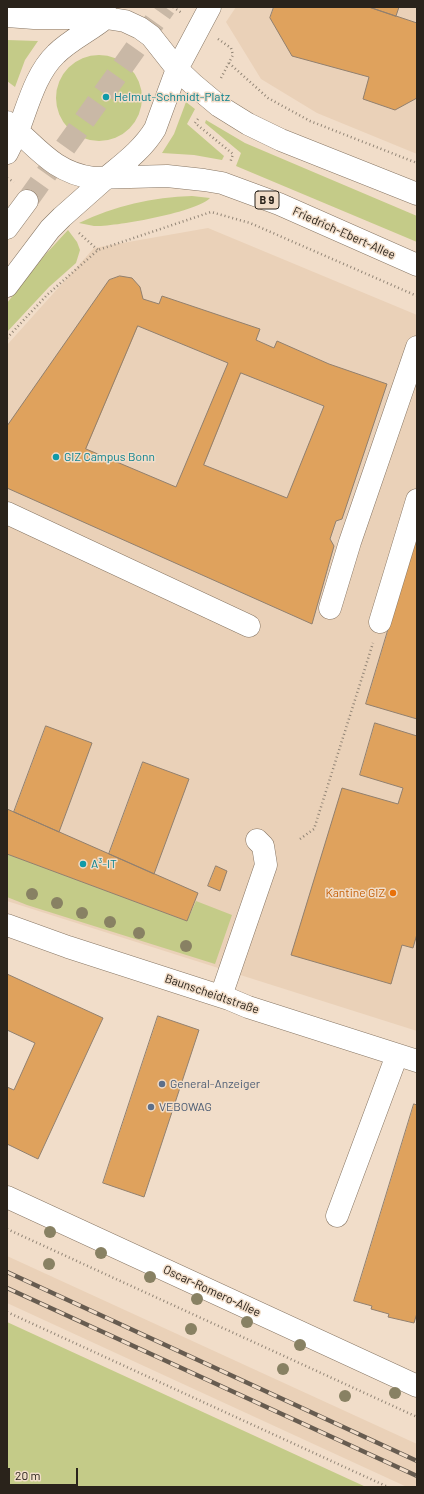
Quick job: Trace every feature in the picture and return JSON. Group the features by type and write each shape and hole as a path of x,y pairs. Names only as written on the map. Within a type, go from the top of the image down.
{"main road":[{"path":"7,286 50,229 139,150 150,137 160,120 177,69 210,7"},
{"path":"7,153 13,126 46,64 69,43 113,12"},
{"path":"7,16 34,18 113,12 124,21 140,28 151,36 177,69 194,85 219,106 248,124 281,140 417,194"},
{"name":"B 9","path":"13,126 39,151 59,167 82,177 106,178"},
{"name":"Friedrich-Ebert-Allee","path":"106,178 167,176 204,180 222,184 279,204 417,265"},
{"path":"7,228 27,201"},
{"path":"330,608 350,542 417,347"},
{"path":"380,622 417,500"},
{"path":"7,513 249,626"},
{"path":"221,996 266,865 263,846 257,840"},
{"name":"Baunscheidtstraße","path":"7,925 75,949 407,1058"},
{"path":"337,1216 407,1058"},
{"name":"Oscar-Romero-Allee","path":"7,1197 417,1386"}],"path":[{"path":"214,36 231,48 234,55 224,72"},
{"path":"229,64 268,98 310,121 417,163"},
{"path":"200,115 196,123 233,154 229,164"},
{"path":"7,178 13,182"},
{"path":"7,338 47,295 98,250 211,212 250,223 417,296"},
{"path":"78,232 98,250"},
{"path":"300,839 314,829 380,622"},
{"path":"7,1229 417,1418"},
{"path":"7,1312 388,1487"}],"shaded area":[{"path":"236,7 417,7 417,154 317,113 261,79 226,22"},
{"path":"208,228 417,315 417,1031 7,901 7,345 94,248"},
{"path":"7,1256 417,1444 417,1487 407,1487 7,1303"}],"green space":[{"path":"7,40 38,41 25,60 15,87 7,81"},
{"path":"99,55 115,58 123,62 135,74 139,82 142,98 139,114 135,122 123,134 115,138 99,141 83,138 75,134 63,122 59,114 56,98 59,82 63,74 75,62 83,58"},
{"path":"186,102 195,109 187,124 224,156 222,160 194,155 162,153 174,134"},
{"path":"206,120 245,143 417,216 417,242 236,166 241,153 205,123"},
{"path":"192,196 210,198 190,208 155,218 104,226 79,223 120,207 148,200"},
{"path":"68,230 77,242 80,250 76,263 49,287 7,332 7,303 44,256"},
{"path":"7,854 187,921 196,901 232,915 215,964 27,905 7,897"},
{"path":"7,1322 329,1470 366,1487 7,1487"}],"building":[{"path":"274,7 369,7 417,23 417,98 395,110 363,99 369,77 292,56 270,18"},
{"path":"369,7 399,7 396,16"},
{"name":"GIZ Campus Bonn","path":"120,276 132,278 140,287 143,299 159,304 162,296 260,329 256,340 274,348 277,341 329,364 387,384 342,519 336,521 330,539 334,546 312,624 7,488 7,426 109,280","holes":["138,326 228,363 176,487 86,449","241,373 324,406 287,498 204,465"]},
{"path":"417,537 417,719 366,704"},
{"path":"375,723 417,736 417,934 413,948 402,945 391,984 291,955 342,788 398,804 403,788 360,775"},
{"path":"46,726 92,743 59,832 14,812"},
{"path":"143,762 189,779 154,874 109,854"},
{"name":"A³-IT","path":"7,809 198,893 187,921 7,854"},
{"path":"216,866 227,871 220,891 208,886"},
{"path":"7,974 103,1018 38,1159 7,1144 7,1087 14,1090 35,1043 7,1030"},
{"name":"VEBOWAG","path":"158,1016 199,1030 144,1197 103,1183"},
{"path":"414,1104 417,1105 417,1313 414,1323 388,1317 389,1314 371,1309 372,1306 354,1301"}],"tunnel":[{"path":"27,201 165,7"}],"railway":[{"path":"7,1272 417,1461"},
{"path":"7,1288 417,1476"}],"place":[{"name":"Helmut-Schmidt-Platz","path":"106,97"},
{"name":"GIZ Campus Bonn","path":"56,457"},
{"name":"A³-IT","path":"83,864"},
{"name":"Kantine GIZ","path":"393,893"},
{"name":"General-Anzeiger","path":"162,1084"},
{"name":"VEBOWAG","path":"151,1107"}]}
